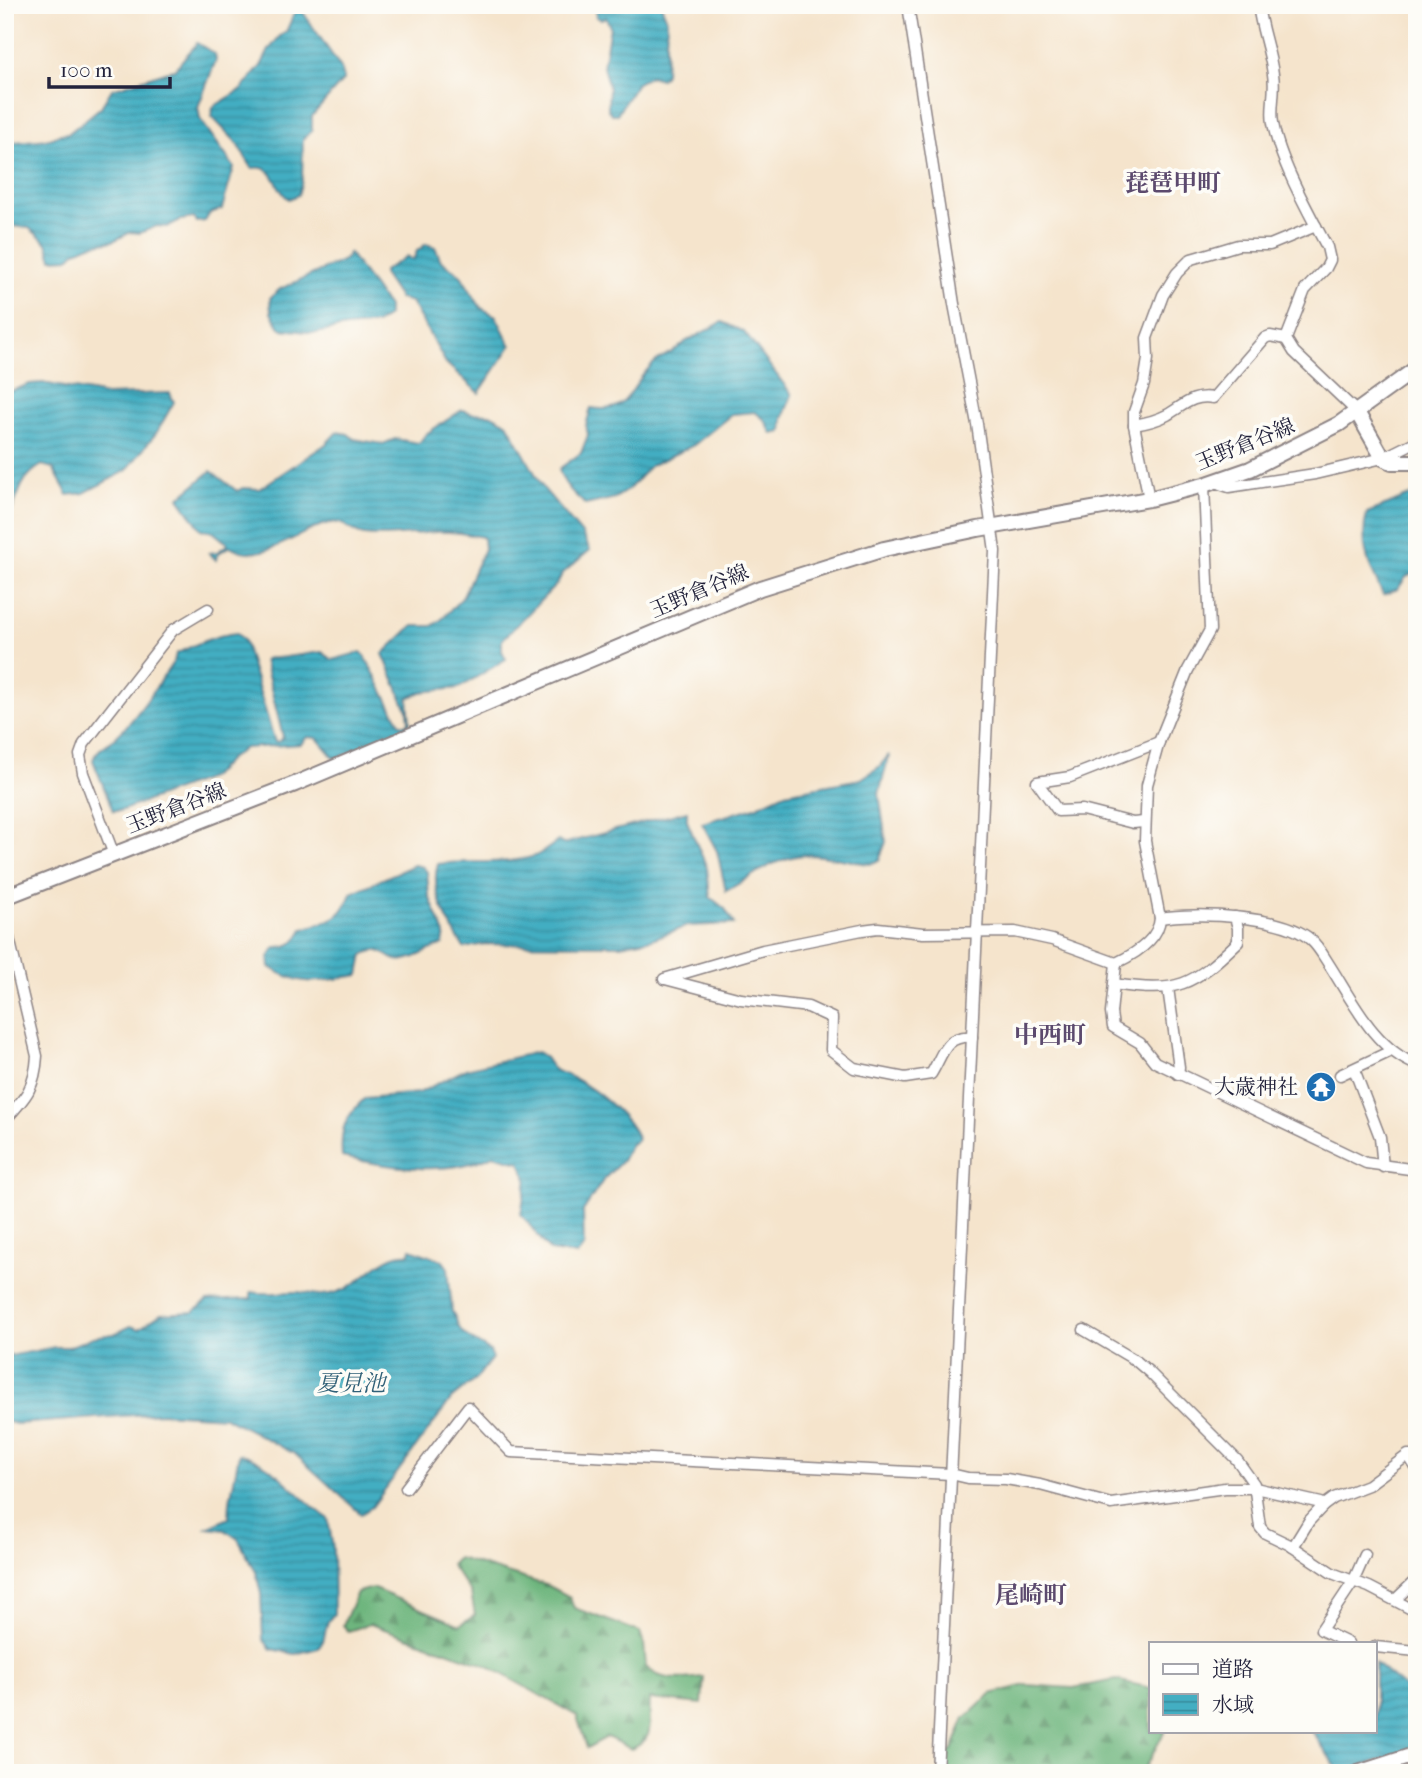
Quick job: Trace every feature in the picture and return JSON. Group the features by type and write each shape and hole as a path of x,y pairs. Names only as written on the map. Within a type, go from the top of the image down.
{"main road":[{"name":"玉野倉谷線","path":"5,897 308,779 760,588 884,549 1149,499 1218,480 1288,452 1339,424 1417,368"},
{"path":"1357,412 1382,458 1392,462 1417,462"},
{"path":"1357,1773 1417,1754"}],"street":[{"path":"908,5 954,304 977,424 995,551 937,1773"},
{"path":"1258,5 1273,72 1275,94 1272,122 1281,152 1327,247 1330,260 1305,290 1286,339"},
{"path":"1149,499 1134,425 1134,412 1144,384 1148,359 1147,338 1163,295 1177,273 1191,259 1238,245 1270,245 1317,226"},
{"path":"1134,425 1165,416 1197,396 1213,398 1265,338 1270,336 1286,339 1294,352 1357,412"},
{"path":"1218,480 1220,484 1229,487 1315,474 1382,458 1417,441"},
{"path":"1116,963 1149,942 1159,929 1160,918 1145,841 1147,785 1158,742 1188,670 1210,630 1203,485"},
{"path":"114,855 83,773 80,755 84,744 173,630 208,609"},
{"path":"1144,822 1133,823 1082,810 1058,811 1037,782 1070,777 1158,742"},
{"path":"1160,918 1197,915 1235,917 1300,932 1317,947 1366,1021 1391,1051 1417,1065"},
{"path":"1114,984 1168,988 1199,977 1238,942 1235,917"},
{"path":"5,921 37,1056 35,1077 29,1091 5,1120"},
{"path":"972,1037 961,1036 949,1042 931,1074 905,1078 854,1068 831,1050 832,1018 808,1007 741,999 664,979 762,950 878,928 923,933 1015,932 1052,940 1116,963"},
{"path":"1116,963 1111,1013 1113,1027 1140,1043 1155,1062 1366,1163 1417,1170"},
{"path":"1168,988 1178,1074"},
{"path":"1340,1075 1391,1051"},
{"path":"1354,1069 1380,1137 1383,1167"},
{"path":"1084,1330 1149,1371 1237,1461 1254,1484 1260,1528 1265,1533 1293,1547 1332,1573 1417,1612"},
{"path":"407,1488 468,1407 511,1452 951,1474 1040,1485 1111,1504 1225,1488 1255,1489 1321,1503 1323,1506"},
{"path":"1293,1547 1309,1521 1334,1499 1368,1485 1408,1455 1417,1469"},
{"path":"1346,1642 1321,1630 1353,1582 1365,1555"},
{"path":"1395,1600 1417,1579"},
{"path":"1376,1647 1417,1651"}],"green space":[{"path":"458,1558 549,1586 570,1597 574,1608 640,1632 646,1667 652,1672 673,1679 704,1677 702,1704 650,1699 650,1729 645,1740 639,1745 631,1749 607,1737 587,1748 577,1716 486,1665 370,1624 348,1631 343,1625 357,1592 372,1588 460,1625 475,1615 471,1593 451,1565"},
{"path":"1116,1680 1149,1688 1149,1732 1164,1732 1142,1773 940,1773 940,1760 952,1750 965,1718 991,1694 1026,1685 1073,1688"}],"water":[{"path":"298,5 341,68 344,79 312,116 312,131 303,139 302,181 298,195 289,199 267,170 252,168 236,142 212,117 213,107 241,90 261,66 269,50 286,32"},
{"path":"595,5 661,5 667,20 665,74 661,79 650,76 637,83 617,114 608,110 609,88 603,67 610,27 606,17 596,17"},
{"path":"197,43 215,54 216,60 198,107 200,119 234,167 222,209 210,213 205,221 197,222 194,218 180,220 167,227 157,226 140,233 131,232 113,241 90,245 76,251 69,258 52,259 47,243 29,228 5,225 5,141 50,139 69,133 101,107 112,89 175,69"},
{"path":"426,244 435,247 441,261 460,274 481,308 496,316 511,346 479,393 446,363 411,302 399,298 383,274 407,256 413,260 417,251"},
{"path":"349,253 388,307 388,316 376,324 316,333 281,329 271,313 270,298 280,289 344,260"},
{"path":"722,322 744,332 792,395 783,418 782,432 772,434 765,420 755,412 732,414 694,445 650,466 629,489 615,498 586,505 566,485 559,469 581,453 588,435 586,425 591,408 604,409 622,403 645,372 657,361"},
{"path":"43,383 106,395 170,393 174,402 157,432 126,471 84,493 68,495 53,468 42,465 27,477 5,523 5,393 30,384"},
{"path":"462,410 490,414 507,423 543,488 582,534 590,550 562,574 557,584 502,640 502,651 506,659 459,688 421,692 408,698 410,723 403,731 335,759 317,738 307,737 301,744 245,748 228,760 212,777 120,811 113,811 93,760 95,756 140,710 174,661 176,654 213,638 237,633 244,641 275,742 283,737 264,660 268,658 322,652 332,660 361,652 400,724 406,725 409,722 408,712 383,654 414,626 432,626 442,619 462,598 484,549 483,537 441,532 366,535 332,523 314,528 266,550 242,551 230,546 219,553 216,560 209,553 217,552 228,544 213,532 201,529 179,498 211,471 237,491 243,488 259,489 326,444 337,432 348,434 354,439 383,444 395,439 419,443 426,434"},
{"path":"1417,493 1417,572 1406,577 1398,589 1383,595 1373,574 1365,545 1367,513"},
{"path":"889,755 879,794 886,842 879,860 870,864 821,856 795,856 764,868 726,891 717,851 702,823 755,807 785,793 861,779 879,767"},
{"path":"687,811 687,821 707,868 710,897 725,909 734,924 687,926 652,939 620,945 484,944 464,948 442,908 436,885 438,864 523,859 538,855 558,841 563,844"},
{"path":"414,865 423,867 427,872 429,896 445,934 443,944 405,960 394,959 377,951 371,952 363,955 359,975 323,981 303,981 270,967 269,957 276,947 289,945 303,929 339,914 351,893"},
{"path":"537,1052 544,1056 555,1070 584,1084 611,1104 627,1121 638,1139 630,1145 622,1161 604,1179 583,1211 584,1246 577,1255 550,1251 521,1214 527,1179 520,1162 493,1155 457,1166 418,1168 342,1157 345,1124 365,1098 419,1093 466,1069"},
{"name":"夏見池","path":"411,1249 443,1261 448,1268 452,1312 459,1327 470,1339 490,1351 492,1358 476,1379 452,1398 372,1507 361,1514 295,1454 225,1417 161,1413 16,1424 5,1421 5,1354 10,1356 55,1347 69,1347 93,1337 114,1334 131,1326 139,1329 161,1314 194,1312 207,1301 251,1299 251,1292 331,1294 347,1288 391,1258 410,1254"},
{"path":"239,1454 262,1463 328,1518 333,1549 334,1614 328,1621 323,1641 318,1648 295,1654 271,1649 263,1639 261,1594 256,1572 238,1539 225,1530 207,1528 229,1518"},
{"path":"1376,1664 1417,1698 1417,1748 1340,1773 1313,1732 1376,1732"}],"place":[{"name":"大歳神社","path":"1321,1087"}],"district":[{"name":"琵琶甲町","path":"1173,183"},
{"name":"中西町","path":"1050,1035"},
{"name":"尾崎町","path":"1031,1595"}]}
